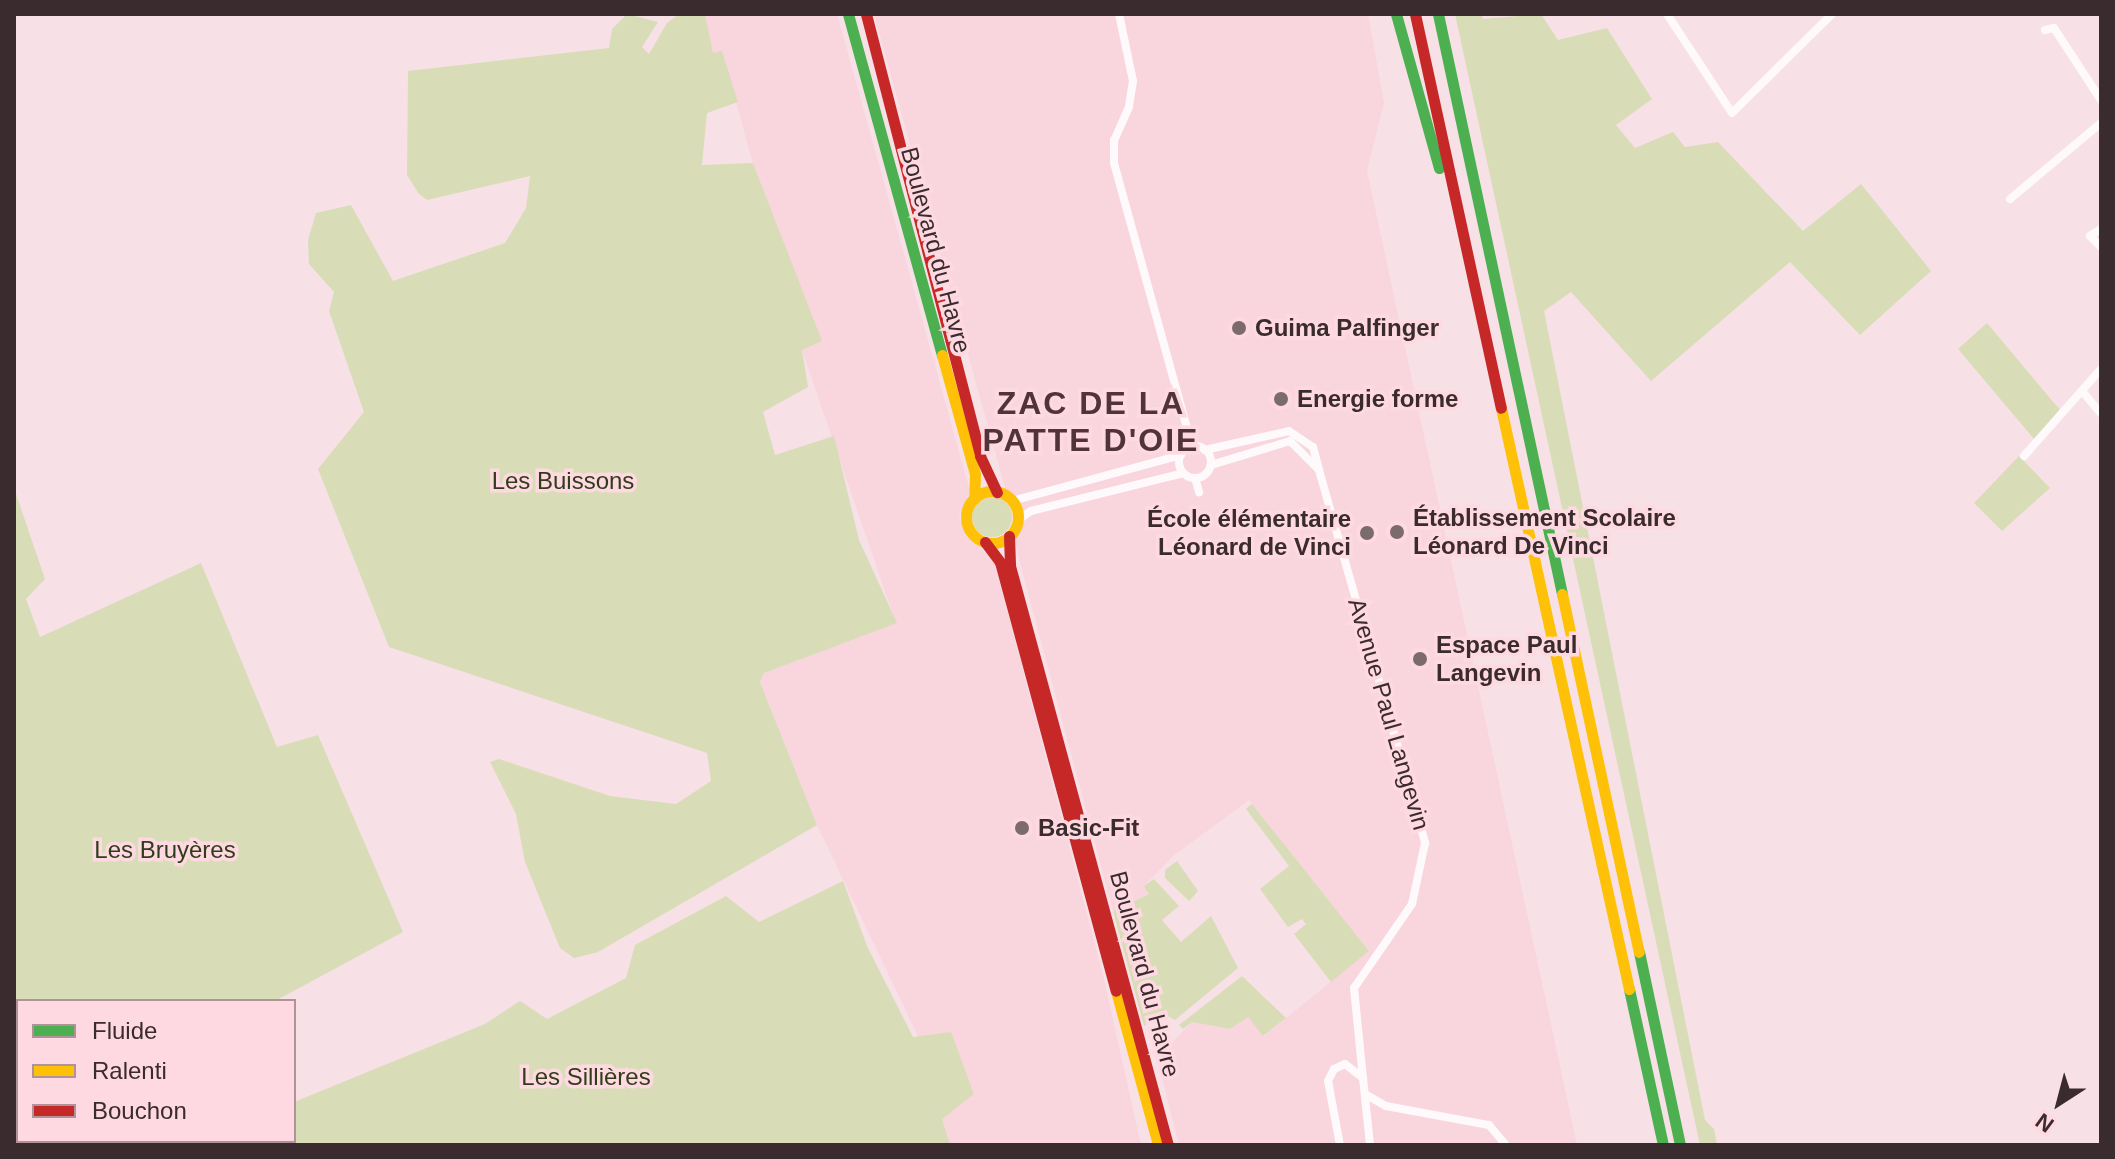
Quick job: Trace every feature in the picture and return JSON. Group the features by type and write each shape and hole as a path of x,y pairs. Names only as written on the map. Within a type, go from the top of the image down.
{"main road":[{"name":"Boulevard du Havre","path":"848,14 975,474 974,499 968,524 1000,562 1158,1145"},
{"name":"Boulevard du Havre","path":"866,14 980,456 997,492"},
{"path":"1396,14 1447,195 1455,201"},
{"path":"1415,14 1663,1145"},
{"path":"1438,14 1680,1145"},
{"path":"974,499 997,492 1012,501 1017,521 1009,536 985,542"},
{"name":"Boulevard du Havre","path":"1009,536 1010,566 1168,1145"}],"street":[{"path":"1119,14 1133,81 1129,107 1114,140 1114,163 1192,446"},
{"path":"1667,14 1732,113 1832,14"},
{"path":"2045,30 2054,28 2101,100"},
{"path":"2010,199 2101,123"},
{"path":"2101,229 2090,236 2101,247"},
{"path":"2024,456 2101,369"},
{"path":"2082,391 2101,414"},
{"path":"1192,446 1205,450 1289,431 1313,447 1319,470"},
{"path":"1195,478 1211,465 1290,441 1319,470"},
{"path":"1012,501 1181,455 1192,446"},
{"path":"1205,450 1211,465"},
{"path":"1181,455 1183,473"},
{"name":"Avenue Paul Langevin","path":"1319,470 1425,843 1412,904 1354,988 1370,1145"},
{"path":"1017,521 1031,511 1183,473 1195,478"},
{"path":"1195,478 1199,492"},
{"path":"1340,1145 1328,1081 1334,1069 1345,1064 1359,1038"},
{"path":"1345,1064 1363,1078"},
{"path":"1365,1094 1386,1106 1489,1125 1506,1145"}],"shaded area":[{"path":"700,14 837,14 970,491 959,517 966,536 994,560 1104,979 1141,1145 933,1145 917,1034 817,825 760,682 764,673 896,623 802,350 821,341 753,163 722,52 706,55"},
{"path":"874,14 1368,14 1384,103 1367,171 1577,1145 1179,1145 1157,1058 1192,1022 1230,1029 1248,1016 1264,1036 1369,951 1249,800 1173,856 1144,886 1150,893 1113,911 1014,540 1022,511 1005,488"}],"green space":[{"name":"Les Buissons","path":"627,14 658,22 642,47 649,54 667,23 679,14 705,14 713,53 722,51 738,102 707,113 702,165 753,163 822,341 802,350 808,387 763,412 775,455 834,436 859,540 897,623 764,673 760,682 817,825 598,952 574,958 560,948 525,862 516,814 490,762 499,759 610,796 676,804 711,781 707,753 389,647 318,469 364,412 329,311 334,292 309,264 308,240 316,213 351,205 393,281 505,243 526,208 530,176 427,200 419,194 407,175 408,71 609,48 612,29"},
{"path":"1455,14 1481,14 1483,19 1541,14 1558,40 1607,28 1652,99 1616,125 1635,148 1673,132 1685,147 1718,142 1803,231 1861,184 1931,271 1860,335 1790,262 1651,381 1571,292 1544,311 1705,1120 1714,1129 1717,1145 1700,1145"},
{"path":"1987,323 2060,410 2034,439 1958,349"},
{"path":"2019,456 2050,488 2002,531 1974,503"},
{"path":"14,488 45,579 26,599 40,637 201,563 277,747 318,735 403,932 279,999 16,999 16,1143 296,1143 296,1101 485,1024 520,1001 547,1019 626,978 635,945 726,896 759,922 843,881 867,946 913,1037 951,1032 974,1094 942,1119 950,1145 14,1145"},
{"path":"992,497 1006,503 1012,517 1006,531 992,537 978,531 972,517 978,503"},
{"path":"1252,804 1369,951 1331,982 1294,934 1306,924 1302,919 1288,927 1260,889 1289,866 1246,809"},
{"path":"1177,861 1198,891 1189,901 1165,878 1165,870"},
{"path":"1154,879 1179,906 1162,920 1181,942 1211,916 1238,968 1175,1020 1167,1016 1144,1026 1113,911 1149,894 1144,886"},
{"path":"1242,976 1286,1018 1263,1036 1248,1017 1230,1029 1192,1022 1183,1029 1179,1025"}],"traffic: fast":[{"path":"848,14 942,355"},
{"path":"1396,14 1439,168"},
{"path":"1438,14 1562,594"},
{"path":"1639,952 1680,1145"},
{"path":"1629,989 1663,1145"}],"traffic: slow":[{"path":"942,355 975,474 974,499"},
{"path":"1501,408 1629,989"},
{"path":"992,491 1010,499 1018,517 1010,535 992,543 974,535 966,517 974,499 992,491"},
{"path":"1562,594 1639,952"},
{"path":"1116,991 1158,1145"}],"traffic: jam":[{"path":"866,14 980,456 997,492"},
{"path":"1415,14 1501,408"},
{"path":"1009,536 1010,566 1168,1145"},
{"path":"985,542 1000,562 1116,991"}],"place":[{"name":"Guima Palfinger","path":"1239,328"},
{"name":"Energie forme","path":"1281,399"},
{"name":"Établissement Scolaire Léonard De Vinci","path":"1397,532"},
{"name":"École élémentaire Léonard de Vinci","path":"1367,533"},
{"name":"Espace Paul Langevin","path":"1420,659"},
{"name":"Basic-Fit","path":"1022,828"}],"district":[{"name":"ZAC DE LA PATTE D'OIE","path":"1091,422"}],"park label":[{"name":"Les Bruyères","path":"165,850"},
{"name":"Les Sillières","path":"586,1077"}]}
